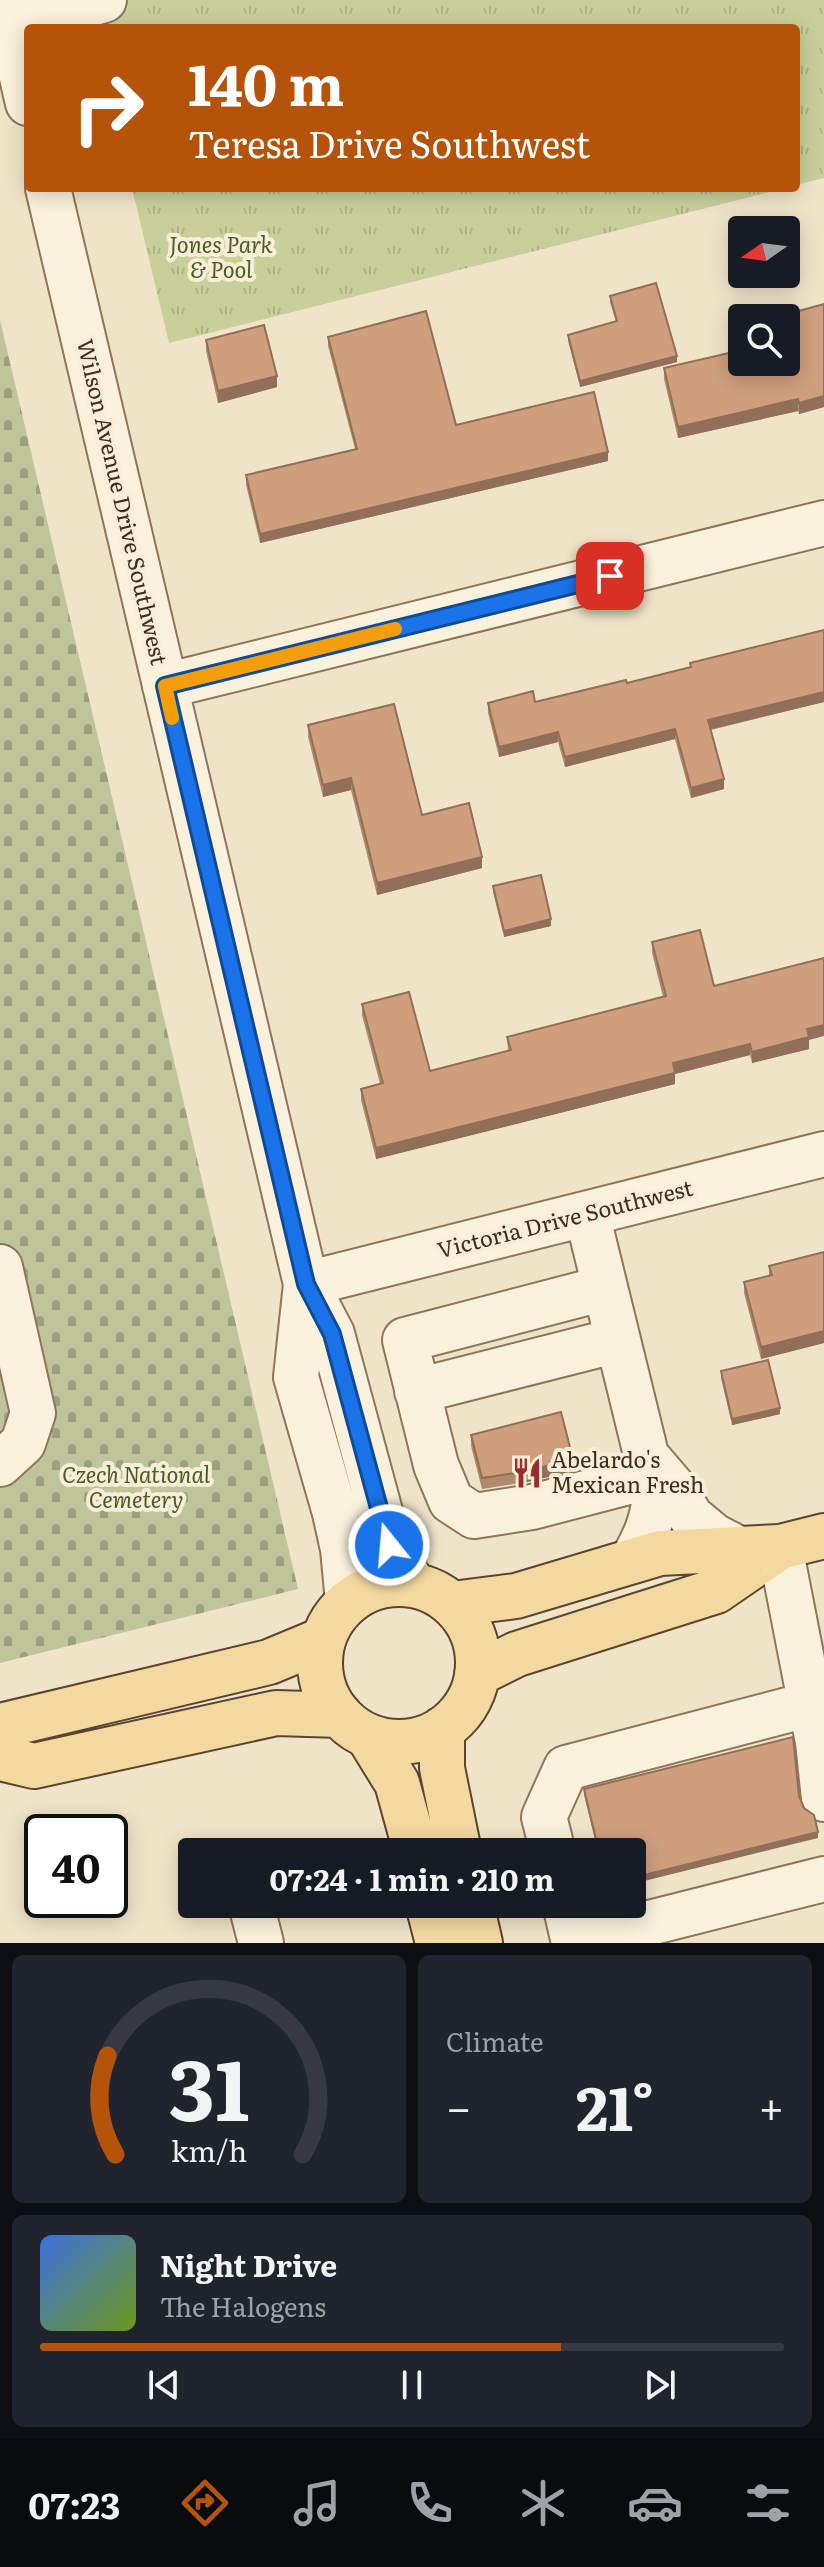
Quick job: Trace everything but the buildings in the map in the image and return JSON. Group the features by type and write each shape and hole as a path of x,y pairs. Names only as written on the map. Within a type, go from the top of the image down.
{"main road":[{"path":"452,1604 516,1596 660,1553 759,1548 824,1536"},
{"path":"477,1674 517,1654 716,1591 759,1548"},
{"path":"0,1758 34,1766 276,1713 354,1725 389,1742 412,1741 442,1729 466,1704 477,1674 475,1641 466,1620 452,1604 434,1591 413,1584 389,1584 367,1590 348,1602 332,1620 322,1640 319,1663 323,1686 333,1707 354,1725 397,1783 412,1838"},
{"path":"0,1726 269,1662 322,1640"},
{"path":"442,1729 442,1768 456,1838"},
{"path":"432,1918 438,1943"},
{"path":"474,1918 480,1943"}],"street":[{"path":"24,86 7,13 104,0"},
{"name":"Wilson Avenue Drive Southwest","path":"49,192 306,1284 332,1334 389,1545 413,1584"},
{"path":"165,686 824,523"},
{"name":"Victoria Drive Southwest","path":"306,1284 824,1154"},
{"path":"587,1214 655,1491 654,1511 644,1541 632,1561"},
{"path":"0,1267 33,1413 23,1443 0,1464"},
{"name":"Wilson Avenue Drive Southwest","path":"306,1284 296,1377 343,1549 348,1602"},
{"path":"605,1288 405,1340 417,1391 436,1465 451,1501 474,1516 532,1507 649,1466"},
{"path":"417,1391 618,1340"},
{"path":"649,1466 673,1487 691,1517 714,1536 759,1548 811,1704 824,1799"},
{"path":"549,1838 544,1817 566,1768 811,1704"},
{"path":"568,1918 574,1943 824,1879"},
{"path":"255,1918 261,1943"}],"green space":[{"path":"87,0 824,0 824,178 800,184 800,24 93,24"},
{"name":"Jones Park & Pool","path":"133,192 770,192 169,343"},
{"name":"Czech National Cemetery","path":"0,320 298,1589 0,1663"}],"slow traffic":[{"path":"172,718 165,686 395,629"}],"place":[{"name":"Abelardo's Mexican Fresh","path":"527,1473"}],"route":[{"path":"389,1545 332,1334 306,1284 165,686 610,576"}]}
